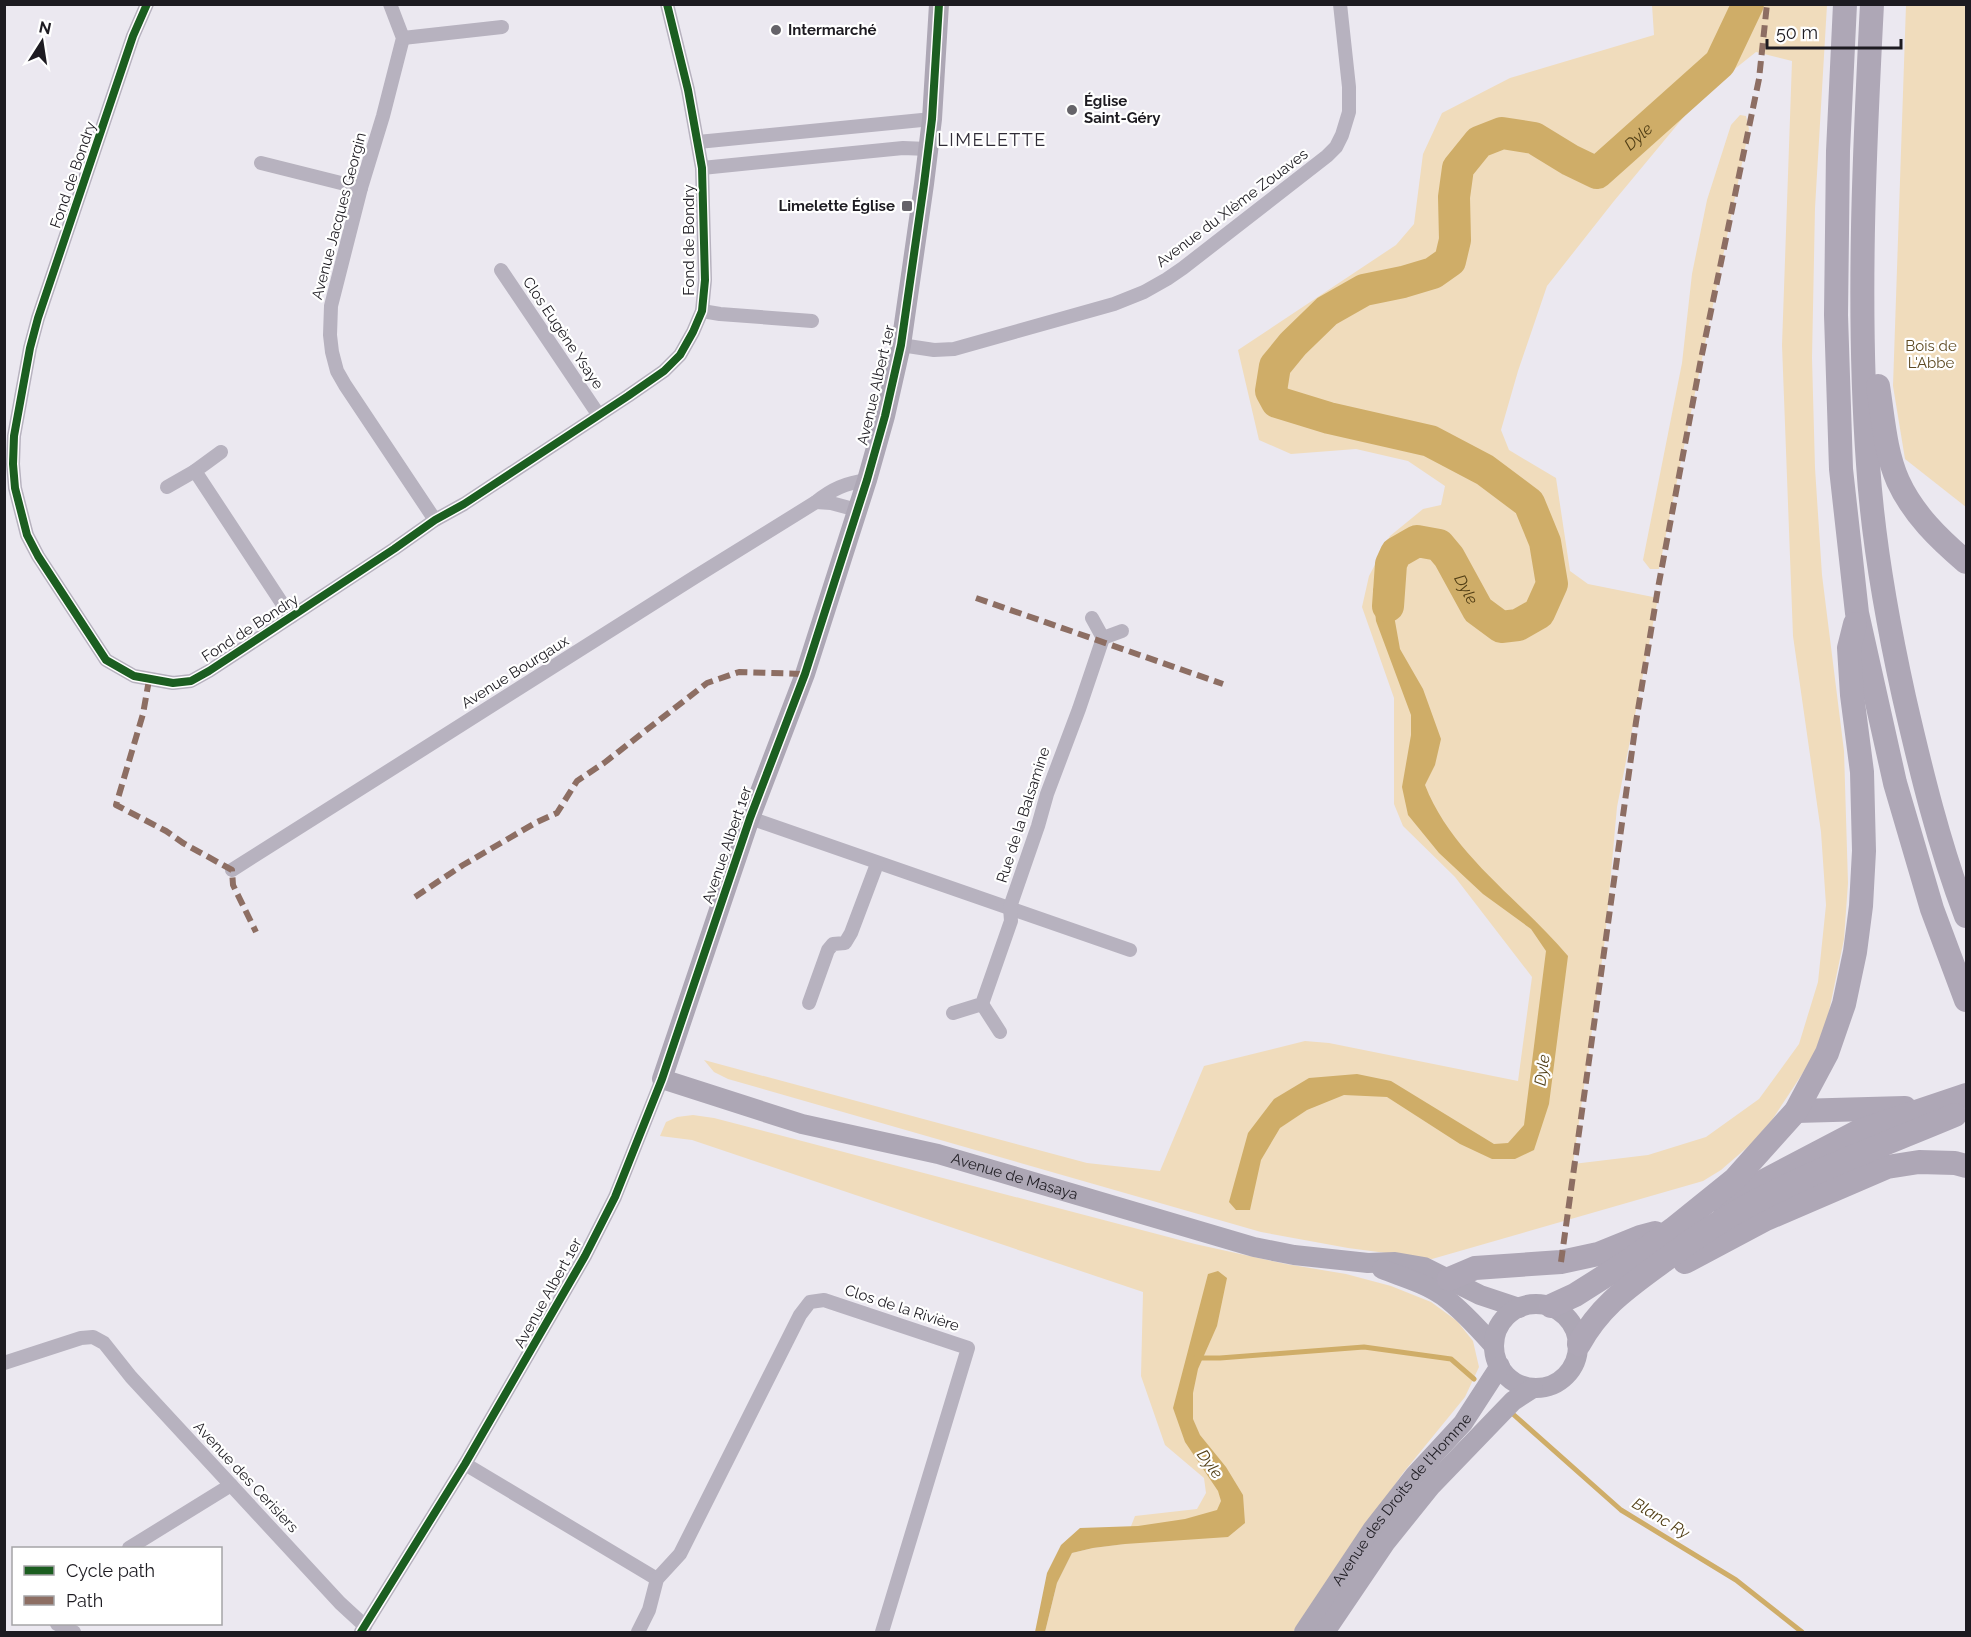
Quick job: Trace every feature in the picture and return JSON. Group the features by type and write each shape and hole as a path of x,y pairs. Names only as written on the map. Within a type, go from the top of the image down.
{"highway":[{"path":"1845,4 1838,151 1836,315 1841,469 1857,613 1895,783 1932,909 1966,1000"},
{"path":"1872,4 1864,154 1862,318 1868,465 1885,611 1923,780 1966,916"},
{"path":"1862,318 1877,378 1885,434 1898,480 1911,504 1940,540 1966,562"},
{"path":"1551,1306 1575,1295 1619,1267 1673,1229 1735,1179 1796,1111 1827,1053 1844,1004 1855,952 1861,906 1864,851 1862,772 1852,695 1849,648 1857,613"},
{"path":"1449,1280 1475,1268 1562,1262 1598,1254 1640,1237 1673,1229 1859,1131 1966,1095"},
{"path":"1796,1111 1933,1108"},
{"path":"1579,1344 1590,1324 1616,1296 1741,1209 1793,1184 1966,1111"},
{"path":"1653,1269 1680,1265 1766,1219 1887,1167 1919,1162 1955,1163 1966,1166"}],"main road":[{"name":"Avenue Albert 1er","path":"662,1079 750,818 805,674 885,416 901,345 932,119 939,4"},
{"name":"Avenue de Masaya","path":"662,1079 801,1124 938,1154 1254,1247 1368,1263 1395,1262 1424,1267 1480,1295 1519,1308"},
{"name":"Avenue de Masaya","path":"1368,1263 1419,1283 1442,1295 1462,1312 1494,1346"},
{"path":"1535,1304 1551,1306 1565,1315 1575,1328 1579,1344 1577,1359 1570,1372 1558,1382 1533,1388 1508,1377 1500,1366 1494,1346 1496,1334 1509,1314 1519,1308 1535,1304"},
{"name":"Avenue des Droits de l'Homme","path":"1304,1632 1372,1530 1415,1475 1463,1423 1500,1366"},
{"name":"Avenue des Droits de l'Homme","path":"1325,1632 1386,1542 1431,1486 1513,1401 1533,1388"}],"street":[{"name":"Fond de Bondry","path":"147,4 133,36 30,348 14,436 13,464 20,512 27,535 95,645 106,660 134,676 173,683 191,681 291,617 664,371 680,355 702,311 705,280 702,168 688,90 667,4"},
{"path":"390,4 403,38 502,27"},
{"name":"Avenue du XIème Zouaves","path":"901,345 934,350 954,350 1114,304 1167,279 1274,199 1328,156 1336,147 1346,125 1350,100 1340,4"},
{"name":"Avenue Jacques Georgin","path":"403,38 331,306 330,335 337,371 435,520"},
{"path":"698,142 932,119"},
{"name":"Fond de Bondry","path":"702,168 903,148 928,149"},
{"path":"261,163 361,188"},
{"name":"Clos Eugène Ysaye","path":"501,270 598,414"},
{"path":"702,311 812,321"},
{"path":"167,487 220,453"},
{"path":"195,471 291,617"},
{"name":"Avenue Bourgaux","path":"232,870 829,492 842,485 867,480"},
{"path":"816,502 831,502 857,510"},
{"path":"1092,618 1103,638 1122,631"},
{"name":"Rue de la Balsamine","path":"982,1004 1011,921 1010,907 1047,794 1103,638"},
{"path":"750,818 1130,950"},
{"path":"809,1003 828,950 833,944 845,943 851,933 877,864"},
{"path":"953,1013 982,1004 1000,1032"},
{"name":"Avenue Albert 1er","path":"363,1629 465,1464 590,1246 615,1197 662,1079"},
{"name":"Clos de la Rivière","path":"638,1632 649,1610 657,1579 680,1554 800,1315 810,1302 824,1300 968,1347 882,1632"},
{"name":"Avenue des Cerisiers","path":"4,1363 81,1338 98,1338 131,1377 363,1629"},
{"path":"465,1464 657,1579"},
{"path":"131,1547 231,1485"}],"green space":[{"path":"1652,5 1827,5 1815,208 1812,358 1815,468 1822,575 1844,751 1848,883 1844,939 1827,1021 1812,1059 1772,1120 1751,1144 1721,1170 1703,1181 1432,1259 1348,1248 1261,1232 728,1079 714,1072 704,1060 1087,1163 1160,1171 1204,1066 1305,1041 1329,1043 1518,1081 1532,977 1455,877 1403,826 1394,804 1394,698 1362,607 1369,576 1390,536 1423,509 1441,505 1445,486 1408,461 1356,449 1291,454 1259,440 1238,350 1396,245 1414,224 1423,154 1442,113 1510,78 1654,35","holes":["1756,52 1792,61 1782,345 1793,636 1821,832 1826,905 1818,982 1799,1044 1759,1099 1706,1137 1648,1155 1573,1164 1605,939 1617,807 1658,598 1588,584 1570,571 1556,478 1509,450 1501,430 1547,286 1614,201 1702,95"]},
{"name":"Bois de L'Abbe","path":"1906,5 1966,5 1966,507 1905,459 1893,386"},
{"path":"1740,115 1746,116 1749,129 1659,569 1650,569 1643,560 1682,363 1692,274 1707,200 1731,125"},
{"path":"693,1115 714,1118 1195,1244 1286,1264 1346,1274 1391,1286 1431,1302 1457,1321 1473,1341 1479,1367 1465,1397 1403,1473 1293,1632 1045,1632 1057,1583 1072,1553 1124,1544 1135,1516 1197,1509 1206,1493 1204,1478 1165,1445 1141,1376 1143,1292 692,1140 660,1136 666,1122 677,1117"}],"water":[{"path":"1391,564 1398,569 1393,610 1400,649 1423,689 1441,739 1435,765 1425,785 1437,810 1470,855 1568,956 1549,1104 1534,1150 1515,1159 1492,1159 1460,1144 1387,1097 1344,1095 1307,1110 1280,1128 1261,1160 1250,1210 1236,1210 1229,1202 1248,1133 1274,1099 1309,1078 1357,1074 1391,1081 1494,1144 1508,1143 1524,1125 1546,951 1531,929 1483,894 1439,853 1408,815 1402,787 1411,735 1411,715 1376,621 1373,590 1383,565"},
{"name":"Dyle","path":"1218,1271 1227,1278 1217,1326 1198,1369 1193,1393 1193,1419 1200,1435 1226,1467 1243,1495 1245,1523 1228,1537 1125,1544 1072,1553 1057,1583 1045,1632 1035,1632 1047,1573 1061,1545 1080,1528 1138,1526 1185,1519 1217,1510 1221,1501 1218,1491 1185,1442 1173,1408 1208,1274"}],"waterway":[{"name":"Dyle","path":"1388,606 1391,564 1396,553 1417,541 1439,545 1449,557 1478,610 1501,627 1518,625 1539,613 1552,584 1545,542 1529,503 1485,470 1430,441 1329,418 1277,402 1271,391 1275,366 1293,344 1327,311 1364,290 1433,273 1450,261 1455,240 1454,197 1458,168 1479,142 1502,133 1534,138 1597,173 1720,63 1748,4"},
{"name":"Blanc Ry","path":"1196,1358 1364,1347 1451,1359 1474,1379"},
{"name":"Blanc Ry","path":"1514,1415 1621,1510 1736,1580 1802,1632"}],"marked path":[{"path":"1561,1262 1636,722 1658,588 1701,359 1759,79 1767,4"},
{"path":"976,598 1223,684"},
{"path":"415,897 463,865 537,822 557,813 577,781 604,763 707,683 739,672 805,674"},
{"path":"149,680 143,714 116,805 232,870 233,885 256,932"}],"cycle path":[{"path":"147,4 133,36 38,318 30,348 14,436 13,464 15,488 27,535 38,556 106,660 134,676 173,683 191,681 209,671 435,520 464,504 628,396 664,371 680,355 702,311 705,280 702,168 688,90 667,4"},
{"path":"361,1632 465,1464 585,1256 615,1197 662,1079 750,818 805,674 885,416 901,345 924,184 932,119 939,4"}],"place":[{"name":"Intermarché","path":"776,30"},
{"name":"Église Saint-Géry","path":"1072,110"},
{"name":"Limelette Église","path":"907,206"}],"district":[{"name":"LIMELETTE","path":"992,139"}]}
